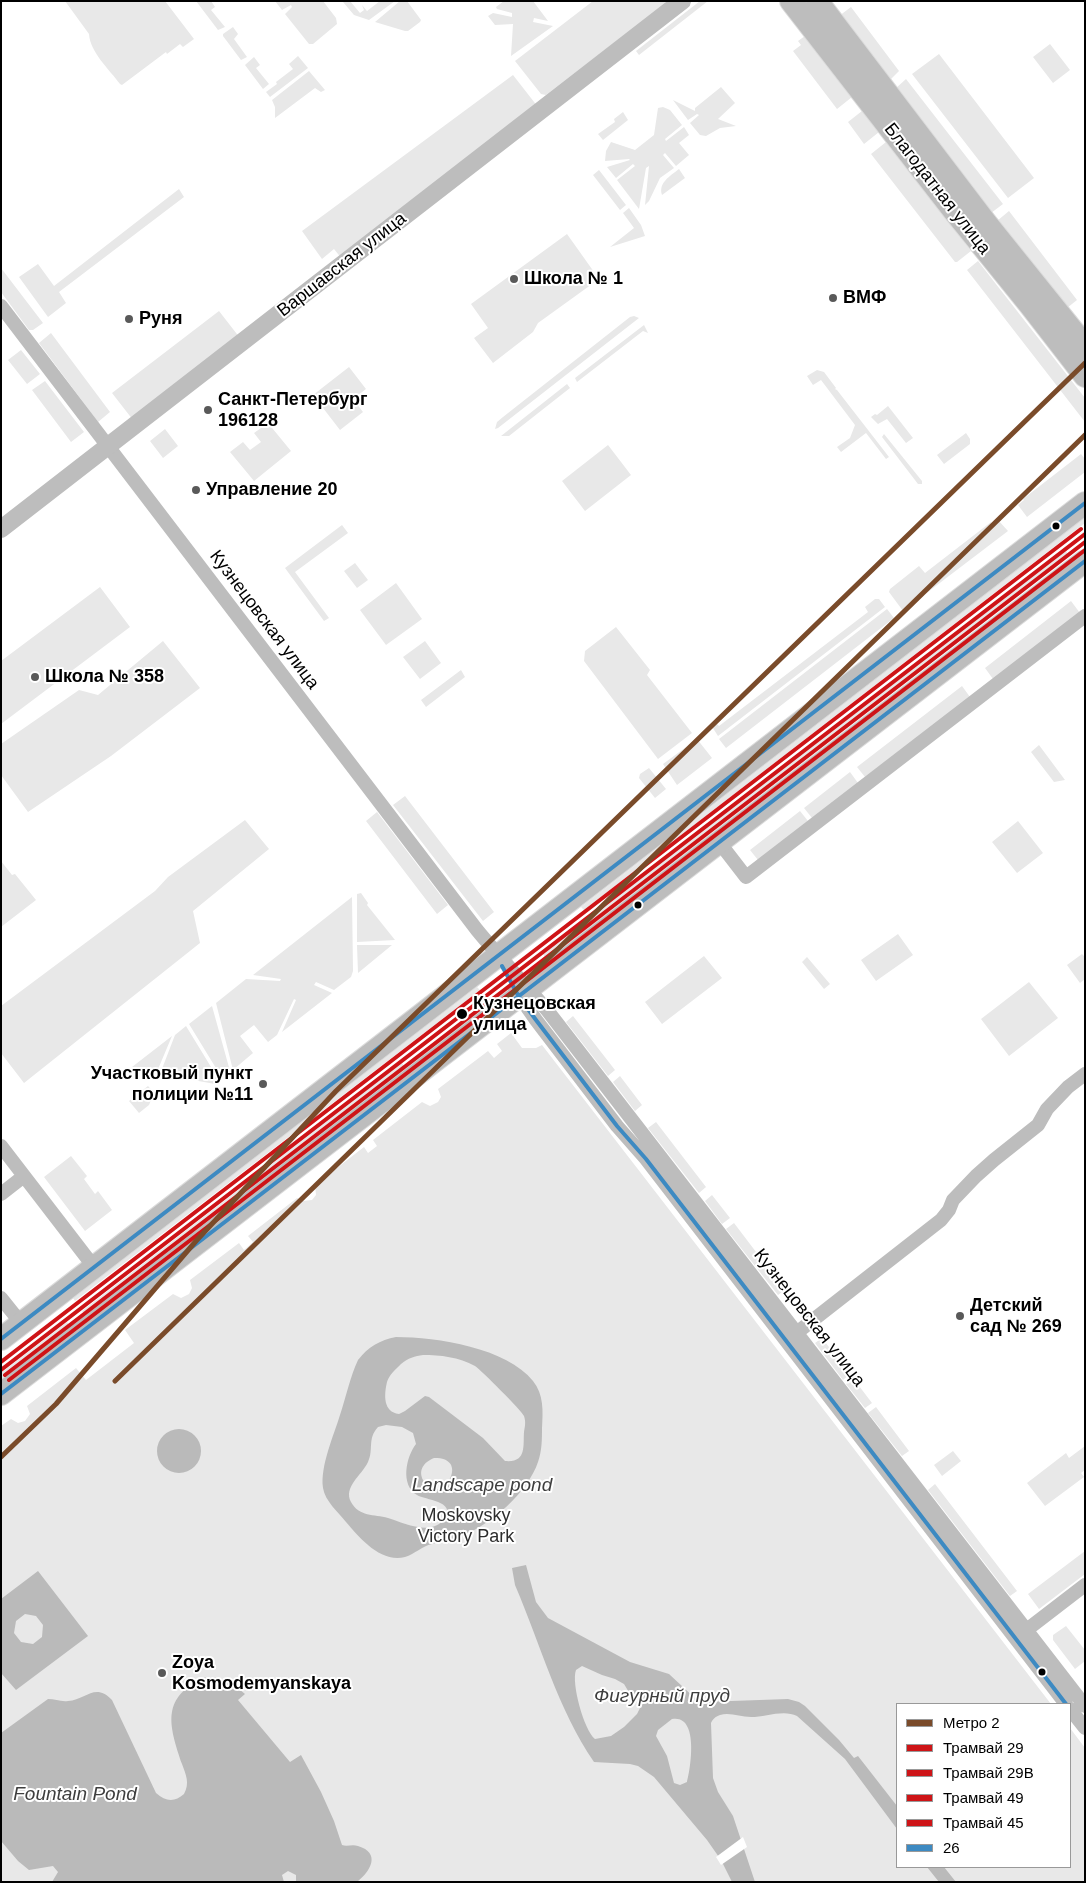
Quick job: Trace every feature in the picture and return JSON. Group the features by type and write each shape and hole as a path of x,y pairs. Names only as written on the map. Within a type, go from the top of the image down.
{"main road":[{"name":"Благодатная улица","path":"791,1 1085,376"},
{"name":"Благодатная улица","path":"816,1 986,223 1085,346"},
{"path":"1,1339 1085,503"},
{"path":"1,1394 1085,561"}],"street":[{"name":"Варшавская улица","path":"1,528 682,1"},
{"name":"Кузнецовская улица","path":"1,306 498,956 524,993 1021,1634 1085,1706"},
{"path":"719,842 746,877 1085,616"},
{"path":"791,1337 941,1220 954,1200 976,1176 1038,1125 1052,1104 1068,1087 1085,1074"},
{"path":"1,1146 94,1267"},
{"path":"1,1194 24,1176"},
{"path":"1,1298 21,1323"},
{"path":"1021,1634 1085,1585"},
{"name":"Кузнецовская улица","path":"1021,1634 1065,1703"},
{"path":"1071,1709 1085,1728"}],"green space":[{"path":"65,1 165,1 194,39 183,47 180,44 167,54 166,52 122,85 96,54 89,34"},
{"path":"196,1 211,1 215,7 211,10 225,27 218,30"},
{"path":"275,1 323,1 336,18 337,24 313,44 309,44 285,14 292,7 291,5 282,10"},
{"path":"350,1 360,13 364,10 362,5 367,11 380,1 395,1 369,20 354,15 343,2"},
{"path":"400,1 407,1 421,20 420,22 408,31 405,31 375,22"},
{"path":"504,1 533,1 548,21 534,18 533,22 553,26 511,56 513,24 495,25 488,16 493,13 512,17 512,13 497,9 496,7"},
{"path":"593,1 664,1 666,3 546,95 541,94 515,61"},
{"path":"700,1 708,1 639,55 636,51"},
{"path":"851,7 899,71 891,79 839,16"},
{"path":"233,27 238,34 234,39 247,57 241,60 223,36"},
{"path":"805,36 852,97 837,109 793,51 801,45 798,41"},
{"path":"1050,44 1070,70 1053,83 1033,57"},
{"path":"939,54 1034,178 1008,198 912,74"},
{"path":"298,56 308,68 270,97 266,92 293,69 289,64"},
{"path":"254,57 260,65 256,68 269,84 263,89 245,65"},
{"path":"309,71 325,90 321,92 315,88 275,118 275,107 272,100"},
{"path":"513,75 538,107 342,259 334,249 322,259 302,231"},
{"path":"906,79 1003,204 991,213 895,89"},
{"path":"721,87 735,103 718,119 736,126 720,128 706,136 700,135 690,123 699,115 697,114 688,120 673,100 695,111 695,108"},
{"path":"663,107 670,110 682,125 665,139 666,141 684,127 689,135 679,143 689,155 676,166 665,153 663,155 674,168 660,178 649,201 645,205 649,166 646,168 639,209 617,180 635,166 633,164 616,178 607,167 630,160 605,161 606,151 611,142 635,150 654,135 658,108"},
{"path":"862,111 879,132 864,144 848,122"},
{"path":"623,112 628,120 603,140 598,134 615,122 614,119"},
{"path":"886,142 971,251 957,262 955,262 871,154"},
{"path":"679,169 685,178 662,195 663,183"},
{"path":"599,170 626,205 620,210 593,175"},
{"path":"179,189 184,197 59,292 66,303 48,317 19,277 38,264 54,286"},
{"path":"629,208 641,225 645,236 610,247 634,228 623,213"},
{"path":"1009,211 1077,300 1067,308 997,221"},
{"path":"567,234 599,279 538,323 533,332 493,363 474,338 488,328 471,304"},
{"path":"978,261 1085,398 1085,422 967,270"},
{"path":"1,268 43,323 33,330 29,330 1,292"},
{"path":"219,311 240,338 133,420 112,393"},
{"path":"630,317 639,318 495,429 497,422 503,417"},
{"path":"644,325 648,333 643,331 577,382 575,378"},
{"path":"51,333 110,412 98,422 39,343"},
{"path":"21,350 40,374 27,384 8,360"},
{"path":"349,367 366,389 353,399 363,412 340,430 313,395"},
{"path":"817,370 824,372 835,389 889,457 886,459 866,433 841,452 837,447 850,438 855,425 821,380 813,385 807,376"},
{"path":"45,381 84,432 71,442 32,390"},
{"path":"567,384 570,388 509,436 501,436"},
{"path":"888,406 913,438 906,443 887,419 878,424 871,417 875,414 877,415"},
{"path":"268,423 291,451 254,481 230,452 243,442 250,450 261,442 254,433"},
{"path":"165,429 178,446 163,458 150,441"},
{"path":"966,433 970,439 970,444 944,464 937,455"},
{"path":"884,434 922,481 922,484 918,484 882,437"},
{"path":"608,445 631,475 585,511 562,481"},
{"path":"1081,454 1085,459 1085,472 1027,517 1018,505 1023,499"},
{"path":"1085,518 1085,523 584,910 581,907"},
{"path":"998,520 1008,531 903,611 889,592 890,589 919,566 925,573 991,522 992,524"},
{"path":"342,525 348,533 295,572 329,618 324,621 285,568"},
{"path":"1066,551 1069,556 546,959 543,954"},
{"path":"355,563 368,580 357,588 344,571"},
{"path":"396,583 422,619 386,645 360,610"},
{"path":"100,587 130,627 1,724 1,661"},
{"path":"875,599 879,599 885,607 718,736 711,725 715,722 719,726 868,612 865,607"},
{"path":"1071,601 1080,613 993,679 985,668"},
{"path":"887,609 894,618 726,748 719,739"},
{"path":"616,627 650,670 647,675 692,733 658,759 584,661 585,651"},
{"path":"163,641 200,688 111,756 28,812 1,775 1,744 79,690 98,695"},
{"path":"425,641 441,663 420,679 403,657"},
{"path":"461,670 465,677 426,707 421,700"},
{"path":"962,686 970,697 865,777 857,767"},
{"path":"697,739 712,758 677,785 663,764"},
{"path":"1039,745 1065,780 1054,782 1031,752"},
{"path":"649,768 666,789 655,798 639,778 640,774"},
{"path":"850,772 858,783 812,818 804,808"},
{"path":"405,796 494,912 483,921 393,805"},
{"path":"800,811 808,821 758,860 750,850"},
{"path":"377,812 448,905 437,914 366,821"},
{"path":"245,820 269,849 193,911 200,943 24,1083 1,1053 1,1006 155,891 168,877"},
{"path":"1018,821 1043,853 1017,873 992,842"},
{"path":"1,861 12,875 15,874 36,900 1,927"},
{"path":"361,893 368,903 367,905 395,940 357,942 357,894"},
{"path":"352,897 353,971 351,977 334,990 316,982 314,985 332,993 282,1032 296,1000 294,999 277,1035 268,1042 254,1025 240,1036 253,1053 233,1070 216,1003 246,979 280,981 281,979 253,975"},
{"path":"898,934 913,955 876,981 861,960"},
{"path":"357,945 392,945 358,973"},
{"path":"1082,954 1085,957 1085,979 1080,983 1067,965"},
{"path":"704,956 722,978 662,1024 645,1002"},
{"path":"807,957 830,984 824,989 802,962"},
{"path":"1029,982 1058,1018 1009,1056 981,1019"},
{"path":"477,987 480,990 75,1301 73,1298"},
{"path":"212,1006 230,1071 222,1078 189,1024"},
{"path":"573,1016 615,1070 608,1076 566,1022"},
{"path":"186,1026 219,1080 215,1084 160,1074 175,1035"},
{"name":"Moskovsky Victory Park","path":"511,1033 522,1048 536,1048 542,1045 1050,1703 896,1703 896,1868 1071,1868 1071,1729 1085,1748 1085,1882 1,1882 1,1426 11,1419 18,1423 25,1421 30,1414 27,1406 76,1368 86,1380 134,1343 125,1330 173,1294 181,1298 189,1294 192,1288 190,1280 239,1243 244,1250 253,1242 248,1236 297,1198 303,1201 312,1200 316,1195 315,1185 364,1147 368,1153 377,1146 373,1140 422,1102 430,1106 438,1102 441,1097 438,1089 488,1051 494,1058 502,1051 497,1044"},
{"path":"172,1036 156,1074 132,1067"},
{"path":"402,1063 405,1067 85,1315 82,1311"},
{"path":"620,1076 642,1105 635,1111 613,1082"},
{"path":"148,1086 154,1093 149,1105 139,1113 129,1101"},
{"path":"656,1122 706,1187 699,1193 648,1128"},
{"path":"71,1156 87,1176 84,1179 95,1194 98,1191 112,1210 85,1231 44,1177"},
{"path":"712,1195 730,1218 722,1224 705,1201"},
{"path":"734,1223 785,1290 778,1295 726,1229"},
{"path":"67,1322 70,1326 1,1379 1,1373"},
{"path":"822,1338 850,1374 843,1380 815,1343"},
{"path":"853,1378 872,1403 865,1408 846,1384"},
{"path":"876,1407 909,1451 902,1456 868,1413"},
{"path":"1085,1446 1085,1470 1081,1473 1084,1477 1045,1506 1027,1483 1066,1453 1069,1458"},
{"path":"953,1451 961,1461 942,1476 934,1465"},
{"path":"935,1484 1017,1591 1010,1596 928,1490"},
{"path":"1085,1551 1085,1574 1039,1609 1028,1594"},
{"path":"1066,1626 1085,1650 1085,1661 1075,1669 1053,1640 1053,1635"}],"water":[{"name":"Landscape pond","path":"390,1338 431,1339 451,1342 506,1360 521,1370 537,1386 542,1409 542,1445 538,1462 526,1485 517,1496 496,1516 473,1531 454,1539 428,1545 405,1557 396,1558 379,1553 364,1542 329,1502 323,1488 328,1451 358,1360 370,1348","holes":["423,1355 449,1357 463,1360 475,1366 521,1412 525,1418 523,1448 517,1459 505,1461 483,1438 429,1397 425,1396 399,1414 390,1410 385,1397 389,1377 406,1360","386,1425 402,1427 413,1433 416,1444 407,1463 408,1485 417,1495 438,1502 446,1508 445,1518 439,1524 433,1527 418,1527 363,1513 354,1507 349,1497 349,1491 368,1462 373,1436 378,1427","434,1458 446,1460 451,1465 452,1473 449,1480 437,1490 429,1488 423,1480 421,1473 425,1464"]},
{"path":"183,1429 195,1435 200,1442 200,1460 195,1467 188,1472 175,1473 167,1470 160,1463 157,1447 160,1439 167,1432"},
{"name":"Фигурный пруд","path":"526,1565 536,1602 548,1618 630,1662 669,1674 697,1700 703,1702 788,1699 799,1702 839,1740 854,1758 858,1756 896,1805 896,1828 845,1759 797,1716 786,1713 756,1717 720,1715 714,1718 711,1723 713,1778 718,1792 733,1816 755,1882 732,1882 721,1860 707,1840 654,1777 638,1766 630,1764 594,1762 570,1721 550,1676 515,1585 512,1568","holes":["582,1666 624,1684 630,1694 637,1698 640,1708 637,1714 624,1727 611,1736 595,1739 583,1717 575,1685 575,1676 576,1670","672,1719 681,1720 690,1733 691,1754 687,1782 680,1785 674,1783 667,1756 656,1736 658,1730"]},
{"path":"38,1571 88,1636 16,1690 1,1673 1,1599","holes":["25,1614 36,1616 43,1625 42,1637 33,1644 21,1642 14,1633 16,1621"]},
{"name":"Fountain Pond","path":"206,1677 227,1681 245,1694 238,1700 290,1762 301,1755 321,1792 342,1845 358,1846 370,1853 370,1868 362,1878 357,1882 296,1882 296,1875 288,1871 282,1875 284,1882 52,1882 58,1872 53,1866 29,1870 18,1861 1,1841 1,1733 48,1699 68,1701 90,1693 100,1692 112,1700 156,1793 163,1798 174,1800 184,1794 187,1783 174,1737 172,1713 175,1703 181,1694 191,1685"},
{"path":"928,1868 945,1868 956,1882 939,1882"}],"pier":[{"path":"743,1837 747,1847 721,1865 716,1857"}],"metro line":[{"name":"2","path":"1,1457 56,1404 196,1241 336,1091 1085,363"},
{"name":"2","path":"115,1381 1085,435"}],"tram line":[{"name":"49","path":"1,1362 1081,529"},
{"name":"29","path":"1,1370 1085,534"},
{"name":"29В","path":"5,1375 1085,542"},
{"name":"45","path":"9,1380 1085,550"}],"transit line":[{"name":"26","path":"1,1339 1085,503"},
{"name":"26","path":"1,1394 1085,561"},
{"name":"26","path":"502,966 519,997 617,1126 646,1159 1065,1703"}],"place":[{"name":"Школа № 1","path":"514,279"},
{"name":"ВМФ","path":"833,298"},
{"name":"Руня","path":"129,319"},
{"name":"Санкт-Петербург 196128","path":"208,410"},
{"name":"Управление 20","path":"196,490"},
{"name":"Школа № 358","path":"35,677"},
{"name":"Кузнецовская улица","path":"462,1014"},
{"name":"Участковый пункт полиции №11","path":"263,1084"},
{"name":"Детский сад № 269","path":"960,1316"},
{"name":"Zoya Kosmodemyanskaya","path":"162,1673"}]}
